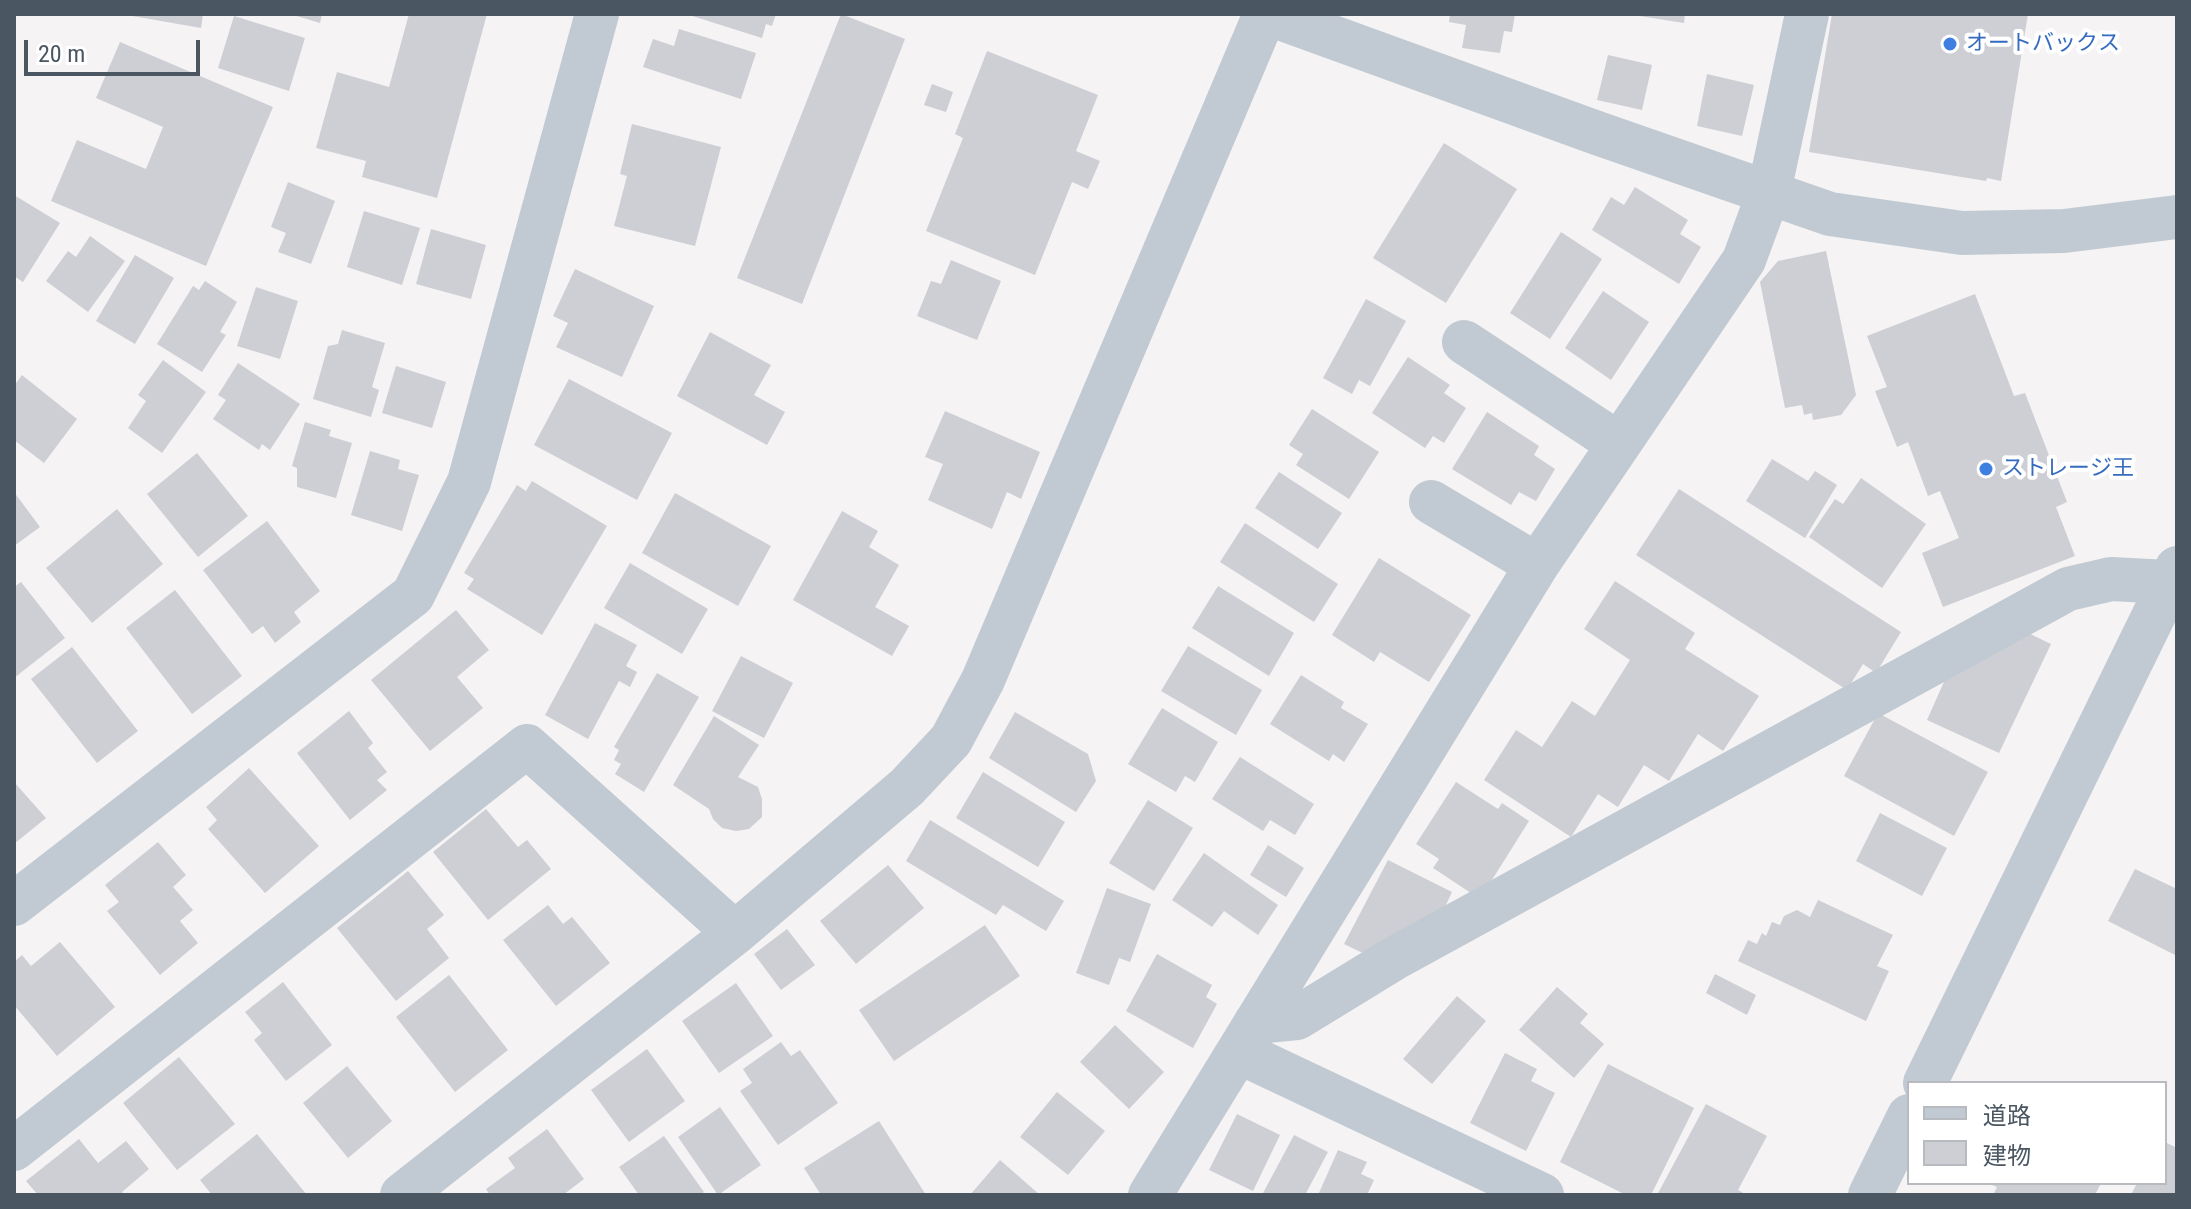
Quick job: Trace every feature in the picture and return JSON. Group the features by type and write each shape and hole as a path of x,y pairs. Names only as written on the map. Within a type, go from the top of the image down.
{"street":[{"path":"14,904 413,595 469,482 597,14"},
{"path":"421,1189 735,933 907,787 951,740 983,680 1267,14 1830,214 1962,233 2064,231 2177,217"},
{"path":"1150,1195 1537,565 1744,260 1769,192 1807,14"},
{"path":"1464,342 1619,444"},
{"path":"1431,502 1537,565"},
{"path":"1248,1037 1297,1018 1395,958 2068,589 2111,579 2173,575 1926,1081"},
{"path":"14,1149 527,746 735,933"},
{"path":"1248,1037 1542,1195"},
{"path":"1870,1195 1907,1120"}],"building":[{"path":"121,14 203,14 201,28"},
{"path":"290,14 322,14 320,23"},
{"path":"409,14 487,14 437,198 362,177 366,161 316,148 337,72 389,87"},
{"path":"686,14 776,14 772,26 766,24 762,38"},
{"path":"841,14 905,39 802,304 737,278"},
{"path":"1450,14 1515,14 1512,32 1504,31 1500,53 1462,48 1466,25 1449,22"},
{"path":"1627,14 1685,14 1684,23"},
{"path":"1832,14 2028,14 2001,181 1809,152"},
{"path":"234,16 305,38 289,91 218,68"},
{"path":"679,29 756,53 741,99 643,67 653,39 674,46"},
{"path":"120,42 273,107 206,266 51,201 77,140 146,169 163,127 96,98"},
{"path":"987,51 1098,95 1076,151 1100,161 1088,189 1072,182 1035,275 926,231 963,138 955,134"},
{"path":"1608,55 1652,65 1642,110 1597,100"},
{"path":"1707,74 1754,85 1742,136 1697,126"},
{"path":"932,84 953,92 946,112 924,105"},
{"path":"632,124 721,147 695,246 614,226 627,176 620,174"},
{"path":"1444,143 1517,189 1446,303 1373,258"},
{"path":"288,182 335,201 311,264 278,252 286,233 271,227"},
{"path":"1635,187 1688,220 1680,234 1701,247 1679,284 1592,230 1611,197 1624,205"},
{"path":"14,195 60,223 23,282 14,276"},
{"path":"364,211 420,228 402,285 347,267"},
{"path":"431,229 486,245 471,299 416,284"},
{"path":"1561,232 1602,259 1550,339 1510,313"},
{"path":"90,236 125,261 88,312 46,281 68,251 76,257"},
{"path":"1826,251 1856,395 1841,415 1813,420 1812,413 1804,415 1802,405 1785,408 1760,282 1778,261"},
{"path":"135,255 174,278 135,344 96,321"},
{"path":"951,260 1001,281 977,340 917,316 931,281 941,284"},
{"path":"575,269 654,306 622,377 556,347 568,323 553,316"},
{"path":"205,281 237,302 220,332 226,335 202,372 157,344 193,286 199,290"},
{"path":"256,287 298,301 280,359 237,346"},
{"path":"1603,291 1649,322 1611,380 1565,348"},
{"name":"ストレージ王","path":"1975,294 2014,396 2025,393 2067,502 2056,507 2075,556 1943,607 1922,553 1959,538 1940,491 1928,496 1908,442 1897,447 1875,391 1887,387 1867,336"},
{"path":"1366,299 1406,321 1370,386 1359,380 1352,394 1323,378"},
{"path":"342,330 385,343 372,387 379,390 371,417 313,399 328,346 338,344"},
{"path":"710,332 771,365 754,395 785,412 767,445 677,396"},
{"path":"1408,357 1450,385 1444,393 1466,408 1444,443 1433,436 1425,448 1372,413"},
{"path":"163,360 206,392 162,453 128,428 146,401 138,395"},
{"path":"238,363 300,404 270,450 262,444 259,450 213,419 226,400 218,395"},
{"path":"396,366 446,382 432,428 382,413"},
{"path":"22,375 77,419 44,463 14,440 14,386"},
{"path":"569,379 672,433 637,500 534,445"},
{"path":"1312,409 1379,452 1349,499 1296,465 1303,454 1289,445"},
{"path":"945,411 1040,452 1021,499 1007,492 992,529 928,500 943,464 925,457"},
{"path":"1487,412 1539,446 1534,455 1555,469 1536,501 1519,492 1511,505 1452,469"},
{"path":"305,422 331,430 329,436 352,443 336,498 297,487 297,468 292,466"},
{"path":"370,451 400,460 398,469 419,475 402,531 351,515"},
{"path":"197,453 248,516 198,557 147,494"},
{"path":"1772,459 1808,481 1815,471 1837,485 1805,538 1746,501"},
{"path":"1279,472 1342,513 1318,549 1255,508"},
{"path":"1861,478 1926,524 1882,588 1809,537 1835,499 1843,504"},
{"path":"532,481 607,526 542,635 467,589 474,579 464,573 517,485 526,491"},
{"path":"1679,489 1901,632 1876,673 1863,664 1847,690 1636,555"},
{"path":"14,492 40,527 14,546"},
{"path":"675,493 771,546 738,606 642,553"},
{"path":"117,509 163,564 92,623 46,568"},
{"path":"842,511 878,531 869,547 899,565 875,607 909,626 892,656 793,600"},
{"path":"267,521 320,591 294,612 301,622 275,643 263,626 252,634 203,570"},
{"path":"1245,523 1338,584 1314,622 1220,562"},
{"path":"1379,558 1471,615 1429,682 1380,652 1374,662 1332,635"},
{"path":"630,563 708,609 682,654 604,608"},
{"path":"1615,581 1695,633 1685,649 1759,696 1723,751 1698,734 1669,781 1644,765 1618,807 1598,794 1571,837 1484,780 1516,730 1542,747 1572,701 1595,716 1630,660 1584,629"},
{"path":"21,582 65,638 14,678 14,587"},
{"path":"1218,586 1294,633 1269,676 1192,628"},
{"path":"175,590 242,676 192,714 126,628"},
{"path":"456,610 489,650 457,677 483,708 430,751 371,680"},
{"path":"595,623 637,645 626,666 637,672 630,687 619,681 588,739 545,715"},
{"path":"2028,633 2051,644 1999,753 1927,720 1947,675"},
{"path":"1188,646 1262,690 1236,735 1161,691"},
{"path":"72,647 138,731 97,763 31,679"},
{"path":"741,656 793,683 764,738 712,711"},
{"path":"657,673 699,697 644,792 615,774 621,764 614,760 619,750 614,747"},
{"path":"1301,675 1344,702 1341,708 1368,724 1344,762 1333,754 1329,761 1270,724"},
{"path":"1162,708 1218,742 1195,782 1185,776 1176,792 1128,764"},
{"path":"349,711 373,743 368,748 387,772 377,780 387,790 350,820 297,753"},
{"path":"1015,712 1088,754 1096,781 1076,812 989,758"},
{"path":"1878,713 1988,772 1954,836 1844,776"},
{"path":"714,716 759,745 738,777 758,787 762,799 762,817 749,829 736,831 722,828 709,809 673,785"},
{"path":"1240,757 1314,804 1295,835 1270,820 1263,831 1212,799"},
{"path":"249,768 319,846 265,893 208,829 217,820 206,807"},
{"path":"983,772 1065,822 1038,867 956,818"},
{"path":"14,782 46,818 14,844"},
{"path":"1456,782 1498,809 1502,803 1529,821 1480,899 1433,868 1439,859 1416,844"},
{"path":"1148,800 1193,828 1154,891 1109,863"},
{"path":"486,809 518,847 527,840 551,869 488,920 433,852"},
{"path":"1880,813 1947,848 1922,896 1856,861"},
{"path":"930,820 1064,901 1046,931 1003,905 996,915 906,861"},
{"path":"158,842 186,875 173,887 193,910 180,921 198,943 160,975 107,911 119,902 105,885"},
{"path":"1268,845 1304,868 1286,897 1250,875"},
{"path":"1204,853 1278,905 1258,935 1224,911 1212,927 1172,900"},
{"path":"1388,860 1452,892 1437,924 1373,958 1344,944"},
{"path":"888,865 924,908 856,964 820,921"},
{"path":"2135,869 2177,889 2177,956 2108,921"},
{"path":"408,871 444,915 427,929 449,958 396,1001 337,928"},
{"path":"1107,888 1151,904 1130,962 1119,958 1109,985 1076,973"},
{"path":"1818,900 1893,935 1877,966 1889,971 1866,1021 1738,961 1748,940 1757,944 1762,933 1766,936 1772,922 1780,925 1784,916 1797,910 1810,917"},
{"path":"548,905 563,924 572,917 610,963 556,1006 503,940"},
{"path":"985,925 1020,976 894,1061 859,1010"},
{"path":"787,929 815,965 781,990 754,954"},
{"path":"60,942 115,1007 57,1056 14,1005 14,962 22,955 31,966"},
{"path":"1157,954 1212,985 1206,997 1217,1004 1193,1048 1126,1011"},
{"path":"1715,974 1756,995 1747,1015 1706,993"},
{"path":"449,975 508,1050 455,1092 396,1017"},
{"path":"283,982 332,1045 286,1081 254,1040 262,1033 245,1012"},
{"path":"736,983 773,1036 719,1073 682,1021"},
{"path":"1557,987 1588,1014 1580,1023 1604,1044 1574,1078 1519,1030"},
{"path":"1457,996 1486,1021 1432,1084 1403,1059"},
{"path":"1115,1025 1164,1072 1129,1109 1080,1062"},
{"path":"781,1042 791,1056 800,1050 838,1103 778,1145 740,1091 752,1083 743,1069"},
{"path":"647,1049 685,1101 629,1142 591,1090"},
{"path":"1505,1053 1537,1069 1531,1081 1555,1093 1526,1151 1470,1123"},
{"path":"179,1057 235,1124 177,1170 123,1103"},
{"path":"1608,1064 1694,1108 1651,1195 1626,1195 1560,1162"},
{"path":"347,1066 392,1121 348,1158 303,1103"},
{"path":"1057,1092 1105,1131 1068,1175 1020,1137"},
{"path":"1706,1104 1767,1136 1738,1190 1747,1195 1657,1195"},
{"path":"720,1107 761,1165 718,1195 678,1137"},
{"path":"1237,1114 1280,1135 1253,1191 1209,1170"},
{"path":"879,1121 926,1195 821,1195 804,1168"},
{"path":"547,1129 584,1179 563,1195 490,1195 486,1189 515,1168 508,1158"},
{"path":"257,1134 307,1195 212,1195 200,1180"},
{"path":"1294,1135 1328,1152 1305,1195 1262,1195"},
{"path":"664,1136 704,1192 700,1195 639,1195 619,1167"},
{"path":"79,1139 98,1163 126,1141 149,1169 122,1192 124,1195 38,1195 26,1181"},
{"path":"2167,1143 2177,1148 2177,1195 2131,1195 2136,1185 2167,1185"},
{"path":"1338,1150 1367,1162 1361,1174 1374,1180 1367,1195 1318,1195"},
{"path":"1000,1160 1040,1195 970,1195"},
{"path":"1992,1185 2100,1185 2095,1195 1993,1195 1997,1187"}],"place":[{"name":"オートバックス","path":"1950,44"},
{"name":"ストレージ王","path":"1986,469"}]}
